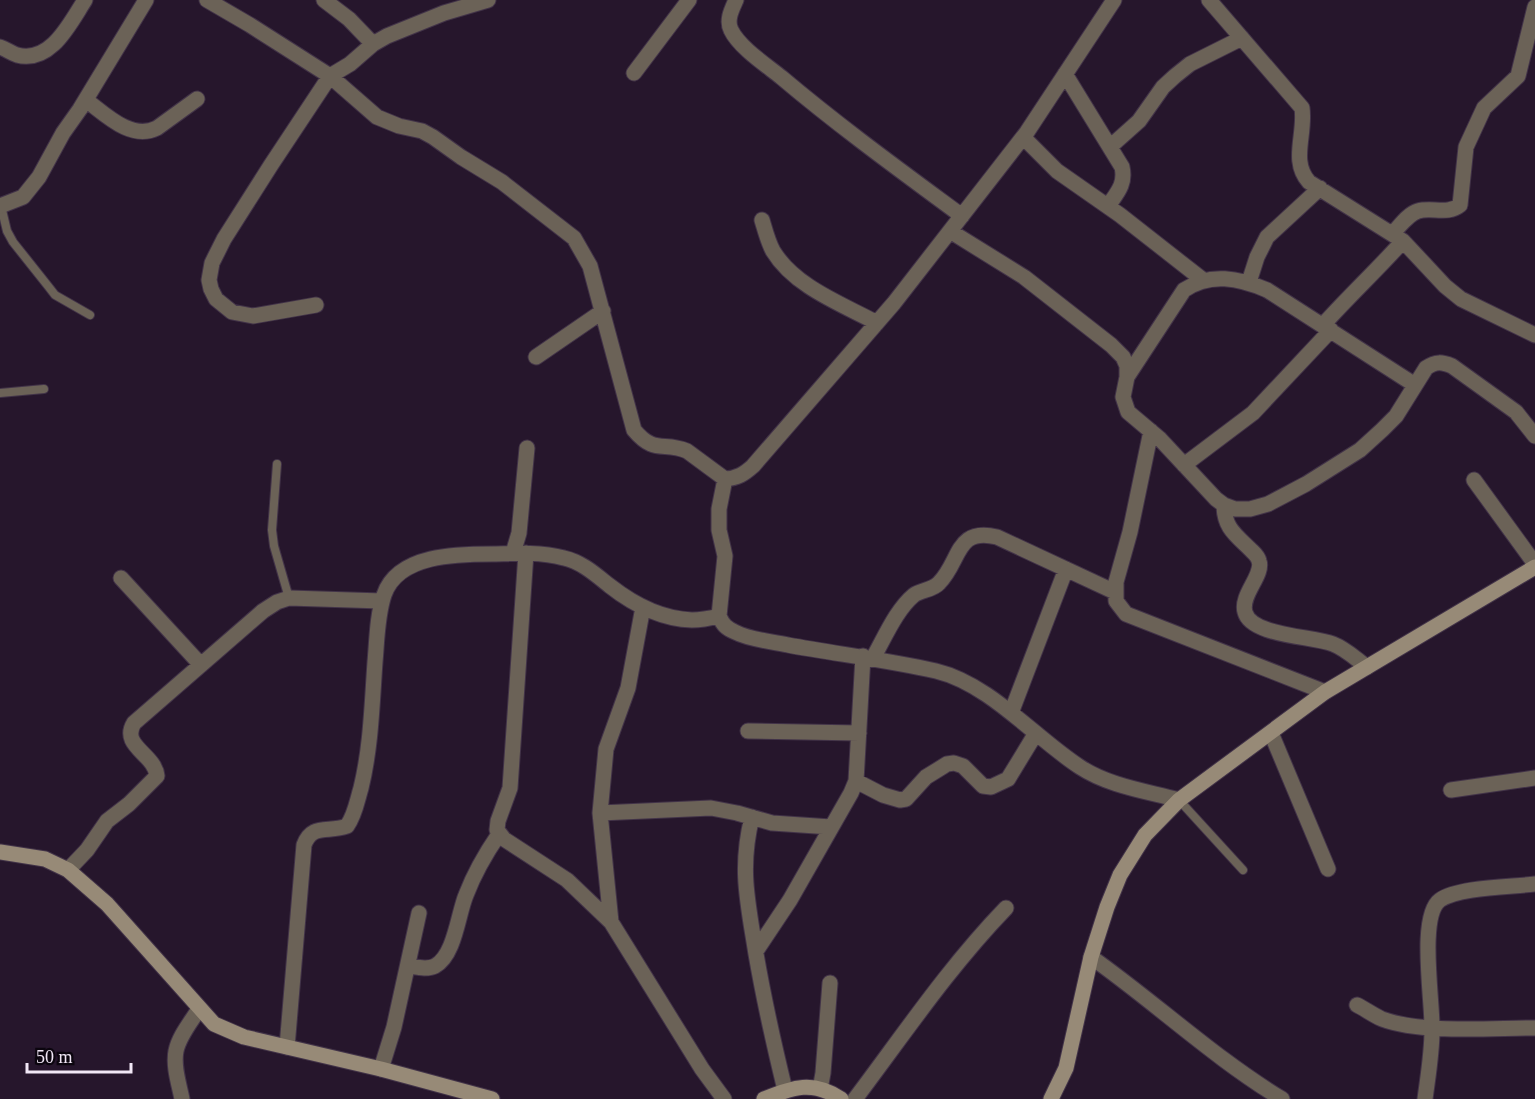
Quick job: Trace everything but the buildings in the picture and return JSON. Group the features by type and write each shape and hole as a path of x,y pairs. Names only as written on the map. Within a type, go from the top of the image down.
{"street":[{"path":"0,47 17,55 47,51 85,0"},
{"path":"1,206 23,197 32,188 63,133 86,100 146,0"},
{"path":"207,0 330,76 377,117 422,131 507,185 574,238 590,266 634,430 642,440 652,446 680,448 687,451 725,479 736,478 745,473 877,323 1023,137 1114,0"},
{"path":"324,0 349,19 373,44"},
{"path":"316,305 253,316 232,312 216,299 211,289 209,272 224,239 330,76 350,64 373,44 444,13 488,0"},
{"path":"634,73 689,0"},
{"path":"736,0 729,20 730,29 737,39 852,135 962,216"},
{"path":"1209,0 1302,108 1304,120 1299,165 1302,174 1309,182 1398,237 1445,286 1461,299 1535,335"},
{"path":"1184,465 1253,413 1327,328 1356,288 1368,279 1398,237 1410,215 1418,211 1455,209 1460,205 1466,147 1484,108 1518,76 1535,7"},
{"path":"1111,146 1139,121 1163,87 1175,76 1190,64 1242,38"},
{"path":"1065,74 1122,167 1124,177 1122,185 1107,206"},
{"path":"86,100 120,125 131,131 140,132 157,128 198,99"},
{"path":"1023,137 1058,171 1203,280"},
{"path":"1249,282 1267,237 1320,188"},
{"path":"762,220 774,252 794,275 877,323"},
{"path":"950,231 1024,277 1112,345 1123,357 1127,366 1124,388 1125,405 1128,412 1151,431 1216,499 1235,509 1250,509 1268,504 1306,484 1360,450 1396,416 1426,368 1434,363 1442,362 1452,366 1516,412 1535,436"},
{"path":"1127,377 1184,290 1196,281 1232,279 1249,282 1267,290 1415,385"},
{"path":"536,357 603,311"},
{"path":"1151,431 1115,592 1116,601 1126,614 1325,692"},
{"path":"408,966 434,967 446,953 459,922 466,895 487,852 499,834 498,821 510,788 519,533 527,448"},
{"path":"725,479 719,509 719,530 725,556 719,616 723,625 736,633 745,635 868,657 946,674 986,696 1066,757 1100,778 1179,800"},
{"path":"1054,1098 1066,1068 1091,957 1107,907 1120,875 1145,835 1179,800 1325,692 1535,565 1474,480"},
{"path":"1224,505 1227,525 1260,562 1260,569 1244,605 1245,614 1251,621 1274,632 1335,645 1367,667"},
{"path":"756,951 790,900 851,794 856,781 868,657 904,606 920,591 938,585 968,538 984,534 997,537 1115,592"},
{"path":"287,1047 304,845 307,836 313,831 339,829 347,826 355,811 366,769 382,601 385,591 392,582 414,564 440,557 461,554 520,553 564,558 580,564 643,608 694,620 719,616"},
{"path":"1011,713 1066,569"},
{"path":"121,578 201,665"},
{"path":"68,870 87,850 107,821 129,804 157,776 153,763 132,742 130,730 134,723 263,611 289,598 382,601"},
{"path":"611,922 600,813 608,740 628,688 643,608"},
{"path":"748,731 859,733"},
{"path":"856,781 892,799 900,800 906,798 933,772 947,764 954,763 963,766 983,786 991,787 1008,779 1036,733"},
{"path":"1270,733 1328,869"},
{"path":"1451,790 1535,778"},
{"path":"600,813 711,808 771,823 831,827"},
{"path":"752,817 746,842 744,867 747,898 767,1016 785,1090"},
{"path":"499,834 567,880 611,922 702,1069 724,1099"},
{"path":"0,852 45,859 68,870 107,904 214,1024 228,1031 287,1047 381,1068 442,1093 492,1099"},
{"path":"1425,1099 1432,1028 1428,952 1431,913 1437,902 1457,892 1535,884"},
{"path":"855,1099 936,989 976,939 1006,909"},
{"path":"381,1068 394,1026 419,913"},
{"path":"1091,957 1137,990 1248,1079 1282,1099"},
{"path":"818,1088 823,1073 830,983"},
{"path":"1357,1005 1390,1022 1432,1028 1535,1028"},
{"path":"182,1099 176,1070 176,1052 180,1040 199,1009"},
{"path":"764,1099 799,1087 818,1088 831,1092 841,1099"}],"lane":[{"path":"1,206 7,231 13,242 55,295 90,315"},
{"path":"0,393 44,389"},
{"path":"278,464 272,530 274,546 289,598"},
{"path":"1179,800 1243,870"}]}
